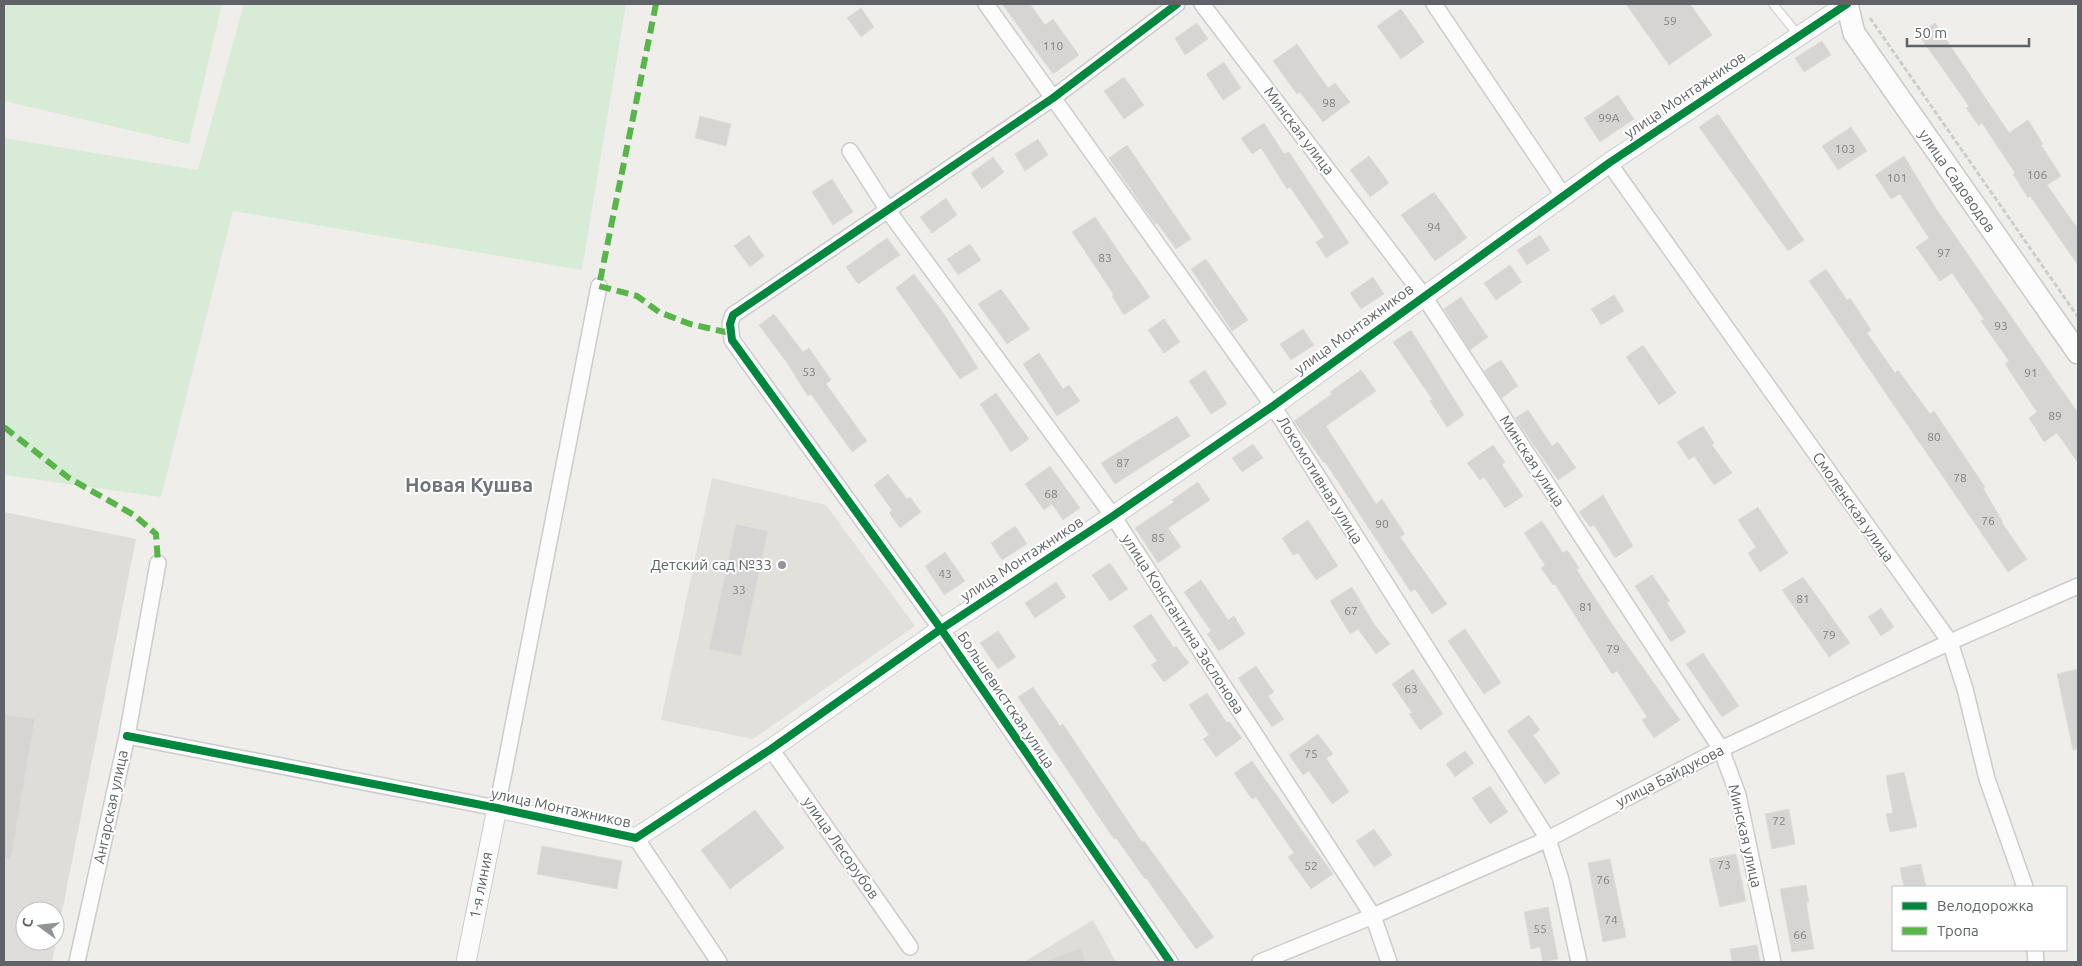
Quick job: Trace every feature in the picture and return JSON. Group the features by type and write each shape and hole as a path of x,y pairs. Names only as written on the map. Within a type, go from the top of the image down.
{"main road":[{"name":"улица Садоводов","path":"1853,6 1854,33 2078,353"}],"street":[{"name":"Локомотивная улица","path":"986,4 1273,406 1548,838 1561,880 1579,962"},
{"path":"889,212 1054,98 1177,4"},
{"name":"Минская улица","path":"1202,4 1423,295 1720,749 1738,795 1773,962"},
{"path":"1434,4 1564,195"},
{"name":"улица Монтажников","path":"127,736 497,808 636,838 771,749 941,628 1113,516 1273,406 1423,295 1609,163 1799,36 1853,6"},
{"name":"улица Константина Заслонова","path":"850,151 889,212 1113,516 1373,916 1389,962"},
{"name":"Смоленская улица","path":"1609,163 1950,642 1965,689 1988,779 2025,886"},
{"name":"Большевистская улица","path":"889,212 733,315 730,333 732,340 941,628 1170,962"},
{"path":"497,808 599,286"},
{"name":"Ангарская улица","path":"77,962 127,736 158,563"},
{"name":"улица Байдукова","path":"1260,962 1373,916 1548,838 1720,749 1950,642 2078,586"},
{"name":"улица Лесорубов","path":"771,749 910,947"},
{"name":"1-я линия","path":"466,962 497,808"},
{"path":"636,838 719,962"}],"lane":[{"path":"1773,4 1799,36"}],"path":[{"path":"1853,6 2078,317"}],"shaded area":[{"name":"Детский сад №33","path":"712,478 826,505 915,626 753,739 661,720"},
{"path":"4,512 136,539 64,901 15,901 15,951 54,951 52,962 4,962"},
{"path":"1093,920 1116,962 1024,962"}],"green space":[{"path":"4,4 222,4 189,144 4,101"},
{"path":"244,4 626,4 582,270 233,211 161,497 4,475 4,138 198,170"}],"building":[{"path":"1002,4 1030,4 1045,25 1053,19 1079,55 1053,74"},
{"path":"1626,4 1690,4 1712,35 1669,65"},
{"path":"861,8 874,27 861,37 847,18"},
{"path":"1401,9 1424,42 1401,59 1377,26"},
{"path":"1197,23 1208,39 1185,55 1175,38"},
{"path":"1935,23 2009,133 2028,120 2043,144 2041,145 2061,176 2047,185 2078,229 2078,265 2030,196 2028,198 2013,174 2015,173 1982,123 1979,126 1966,108 1969,106 1918,34"},
{"path":"1822,41 1831,55 1804,72 1795,58"},
{"path":"1297,44 1328,88 1335,83 1350,102 1323,122 1300,92 1297,94 1273,61"},
{"path":"1224,62 1241,88 1223,100 1206,74"},
{"path":"1124,77 1144,105 1124,119 1104,91"},
{"path":"1618,95 1634,119 1600,142 1584,118"},
{"path":"1718,114 1804,240 1788,251 1699,127"},
{"path":"700,116 731,124 726,146 695,138"},
{"path":"1264,123 1284,154 1289,152 1349,243 1326,258 1316,242 1324,237 1290,187 1287,189 1261,148 1252,154 1241,138"},
{"path":"1851,127 1867,151 1838,170 1822,146"},
{"path":"1038,139 1048,155 1025,171 1015,154"},
{"path":"1127,145 1191,239 1176,249 1157,223 1155,224 1109,158"},
{"path":"1369,156 1389,183 1370,197 1350,170"},
{"path":"1904,156 1935,207 2078,413 2078,463 2057,433 2044,442 2029,418 2037,412 2005,364 2009,361 1981,321 1984,319 1952,273 1940,281 1916,247 1929,238 1900,194 1891,199 1875,175"},
{"path":"993,157 1004,172 982,189 971,173"},
{"path":"832,179 853,212 833,225 812,192"},
{"path":"1434,192 1467,238 1435,261 1401,215"},
{"path":"946,198 957,215 932,233 920,217"},
{"path":"1095,217 1150,297 1124,315 1112,296 1114,295 1072,232"},
{"path":"749,235 764,256 750,267 734,246"},
{"path":"1540,235 1550,250 1527,265 1517,250"},
{"path":"887,238 900,255 858,284 846,267"},
{"path":"970,244 981,260 958,275 947,259"},
{"path":"1206,259 1248,320 1232,331 1191,269"},
{"path":"1510,265 1522,282 1496,300 1484,283"},
{"path":"1826,269 1847,300 1850,298 1871,330 1867,333 1895,373 1898,370 1930,414 1934,411 1985,487 1983,488 2002,523 2027,559 2008,572 1809,281"},
{"path":"914,274 944,314 978,368 960,379 896,288"},
{"path":"1373,277 1384,294 1361,309 1350,293"},
{"path":"1001,289 1030,329 1007,344 978,304"},
{"path":"1614,295 1624,311 1601,325 1591,309"},
{"path":"1461,297 1488,337 1470,350 1444,309"},
{"path":"774,314 803,352 809,348 831,380 826,384 867,441 852,452 811,394 808,396 759,325"},
{"path":"1164,319 1180,342 1164,353 1148,330"},
{"path":"1303,329 1314,345 1291,360 1280,344"},
{"path":"1411,330 1464,415 1447,427 1430,401 1432,399 1393,342"},
{"path":"1643,345 1676,393 1659,405 1626,357"},
{"path":"1039,353 1063,389 1069,385 1080,401 1057,416 1023,364"},
{"path":"1501,360 1518,386 1502,398 1484,371"},
{"path":"1205,370 1227,404 1211,414 1189,381"},
{"path":"1361,370 1376,391 1326,426 1376,504 1382,499 1405,534 1400,537 1447,604 1432,614 1415,589 1411,592 1325,462 1294,421 1332,394 1330,392"},
{"path":"996,393 1029,439 1011,452 980,404"},
{"path":"1528,410 1552,446 1558,442 1576,468 1558,480 1515,418"},
{"path":"1177,416 1190,436 1115,484 1101,463"},
{"path":"1703,426 1714,443 1712,445 1732,473 1714,485 1694,456 1689,460 1677,442"},
{"path":"1253,444 1263,458 1242,472 1232,458"},
{"path":"1493,445 1505,462 1502,465 1523,496 1505,508 1484,477 1480,480 1467,463"},
{"path":"1050,466 1080,508 1063,520 1052,504 1044,510 1025,484"},
{"path":"888,474 907,499 910,497 921,512 900,528 889,513 892,510 874,485"},
{"path":"1198,482 1210,500 1168,528 1181,547 1158,563 1135,528 1174,502 1172,500"},
{"path":"1603,495 1633,546 1615,558 1594,525 1590,527 1579,512"},
{"path":"1758,507 1788,553 1760,572 1748,553 1756,547 1738,520"},
{"path":"1308,520 1338,566 1316,580 1298,553 1293,555 1282,538"},
{"path":"1542,521 1563,553 1567,550 1579,568 1576,569 1612,624 1680,720 1654,738 1642,720 1647,717 1617,671 1612,674 1555,584 1553,585 1541,568 1545,565 1524,533"},
{"path":"736,524 768,531 741,656 709,649"},
{"path":"1015,526 1027,544 1002,560 991,543"},
{"path":"945,552 965,581 944,595 925,566"},
{"path":"1110,563 1128,589 1110,601 1092,575"},
{"path":"1652,575 1670,601 1667,603 1686,632 1671,642 1635,586"},
{"path":"1803,577 1850,643 1829,657 1782,590"},
{"path":"1201,580 1228,620 1234,616 1245,634 1219,651 1207,634 1211,631 1184,592"},
{"path":"1056,582 1066,597 1035,618 1025,603"},
{"path":"1352,587 1374,624 1390,644 1376,654 1358,629 1350,634 1330,601"},
{"path":"1881,608 1894,627 1881,636 1868,617"},
{"path":"1151,614 1174,648 1176,646 1189,663 1164,682 1151,665 1157,661 1133,626"},
{"path":"1465,629 1501,683 1484,694 1448,641"},
{"path":"998,631 1016,657 998,669 980,643"},
{"path":"1703,653 1739,706 1722,717 1686,664"},
{"path":"1256,666 1274,692 1268,696 1284,719 1272,727 1238,678"},
{"path":"1413,669 1443,714 1420,730 1409,714 1412,713 1392,684"},
{"path":"2078,669 2078,749 2073,750 2057,674"},
{"path":"1033,687 1060,726 1063,724 1142,842 1144,841 1214,937 1196,949 1146,878 1116,838 1114,839 1018,697"},
{"path":"1207,693 1227,723 1229,721 1242,738 1216,757 1203,739 1209,735 1189,705"},
{"path":"4,714 35,719 11,860 4,859"},
{"path":"1529,715 1540,730 1533,735 1560,773 1545,784 1507,731"},
{"path":"1318,734 1333,754 1326,758 1349,792 1332,804 1309,771 1303,775 1289,755"},
{"path":"1465,751 1474,763 1455,777 1446,764"},
{"path":"1252,761 1333,874 1311,889 1288,857 1294,853 1256,797 1252,799 1234,773"},
{"path":"1904,772 1917,827 1890,832 1886,814 1893,813 1886,776"},
{"path":"1490,786 1508,812 1490,824 1472,798"},
{"path":"1789,809 1795,844 1772,849 1765,814"},
{"path":"755,810 784,848 730,889 701,850"},
{"path":"1374,829 1392,855 1374,867 1356,841"},
{"path":"542,846 622,861 617,889 537,874"},
{"path":"1736,854 1746,901 1720,907 1709,859"},
{"path":"1610,859 1626,937 1603,942 1588,863"},
{"path":"1921,864 1926,886 1904,886 1900,868"},
{"path":"1806,885 1809,902 1806,902 1814,949 1792,952 1780,889"},
{"path":"1548,907 1558,959 1543,962 1540,947 1531,949 1524,912"},
{"path":"1757,945 1760,962 1732,962 1730,949"},
{"path":"1081,948 1086,962 1047,962 1047,961"}],"marked path":[{"path":"656,4 599,286 637,296 659,312 690,324 730,333"},
{"path":"4,427 69,478 134,515 156,534 158,563"}],"cycle path":[{"path":"1170,962 941,629 732,340 730,324 733,315 1053,98 1177,4"},
{"path":"127,736 497,808 636,838 771,749 941,629 1113,516 1273,406 1609,163 1847,4"}],"place":[{"name":"Детский сад №33","path":"782,565"}],"district":[{"name":"Новая Кушва","path":"469,485"}]}
